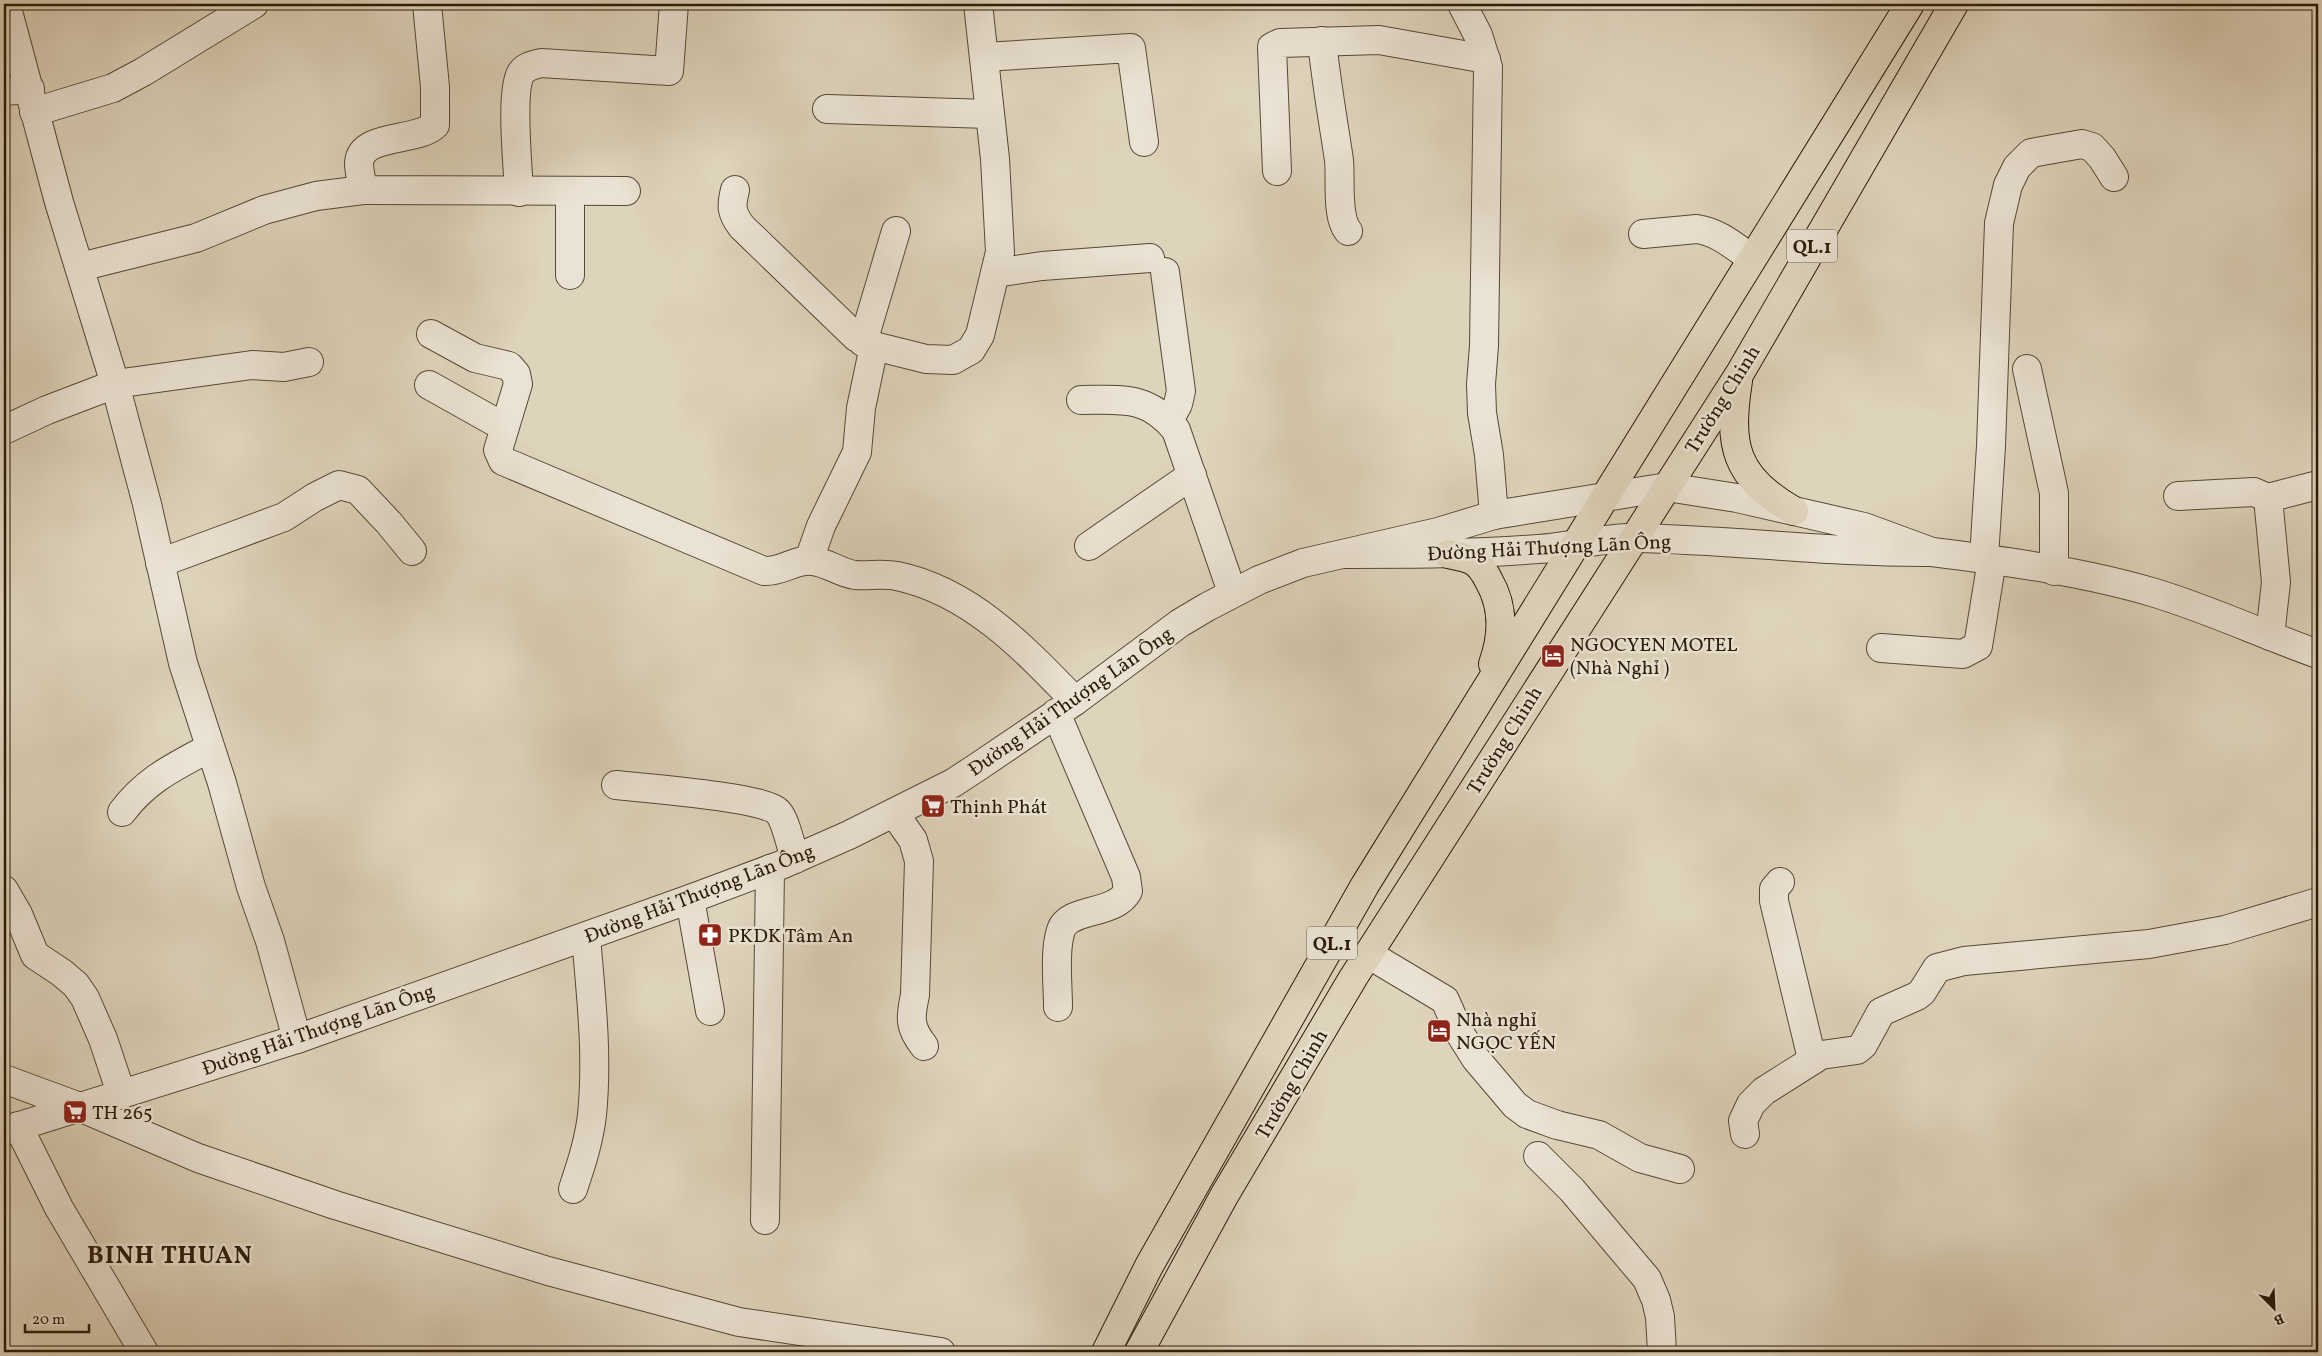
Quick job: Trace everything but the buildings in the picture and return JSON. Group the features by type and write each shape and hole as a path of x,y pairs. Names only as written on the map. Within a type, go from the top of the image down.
{"highway":[{"name":"Trường Chinh","path":"1106,1352 1149,1266 1365,885 1751,258 1910,4"},
{"name":"Trường Chinh","path":"1139,1352 1224,1196 1368,954 1740,373 1954,4"},
{"path":"1740,373 1733,421 1735,443 1740,456 1756,485 1794,511"},
{"path":"1448,554 1472,560 1484,570 1495,591 1501,618 1499,647 1483,694"}],"street":[{"path":"6,4 23,98 80,267 115,384 148,504 183,663 209,748 222,783 251,887 270,941 297,1039"},
{"path":"23,98 113,88 254,4"},
{"path":"363,190 359,164 366,148 376,143 424,132 435,125 435,87 427,4"},
{"path":"519,192 516,97 522,72 529,66 541,63 669,71 674,4"},
{"path":"734,190 731,207 734,216 742,226 868,344 926,359 953,360 971,350 980,335 1000,252 990,114 978,4"},
{"path":"1462,4 1478,35 1486,59 1485,326 1481,384 1482,413 1489,455 1494,515"},
{"path":"1277,171 1272,47 1280,43 1379,40 1486,59"},
{"path":"1322,41 1339,168 1341,220 1348,232"},
{"path":"984,57 1131,48 1144,142"},
{"path":"827,109 990,114"},
{"path":"1881,648 1963,654 1978,646 1988,559 1998,223 2008,185 2016,167 2031,153 2082,144 2092,147 2102,158 2114,177"},
{"path":"80,267 196,238 264,210 316,196 363,190 626,192"},
{"path":"570,192 570,275"},
{"path":"1643,234 1697,228 1706,230 1717,234 1751,258"},
{"path":"809,560 821,526 857,452 868,344 896,230"},
{"path":"995,273 1042,266 1158,265 1180,370 1181,391 1178,404 1169,421"},
{"path":"431,334 475,358 509,366 516,374 518,384 498,450 503,461 764,571 779,570 809,560 855,574 899,576 950,596 989,620 1024,648 1066,707 1126,877 1128,891 1119,902 1075,918 1067,922 1062,928 1059,940 1058,1007"},
{"path":"4,430 47,410 115,384 252,365 284,367 309,362"},
{"path":"2027,369 2054,493 2054,571"},
{"path":"429,385 504,428"},
{"path":"1081,400 1138,401 1169,421 1176,430 1232,592"},
{"path":"1089,546 1192,475"},
{"path":"160,563 284,517 314,497 339,485 358,490 412,551"},
{"path":"2178,496 2254,492 2268,498 2318,485"},
{"name":"Đường Hải Thượng Lãn Ông","path":"11,1128 297,1039 690,899 795,859 894,813 952,783 1066,707 1180,623 1232,592 1281,570 1303,563 1438,532 1494,515 1667,487 1737,498 1864,527 1932,552"},
{"path":"2268,498 2276,582 2270,636"},
{"name":"Đường Hải Thượng Lãn Ông","path":"1345,554 1448,554 1541,549 1634,538 1734,542 1828,550 1932,552 1988,559 2096,578 2155,594 2224,617 2318,654"},
{"path":"122,812 134,796 162,773 209,748"},
{"path":"616,785 728,798 773,807 779,813 795,859"},
{"path":"894,813 913,840 919,861 915,995 910,1015 914,1033 924,1046"},
{"path":"765,1220 770,869"},
{"path":"1780,882 1774,889 1774,902 1812,1059"},
{"path":"4,890 18,914 35,955 76,985 85,998 103,1039 121,1093"},
{"path":"690,899 710,1011"},
{"path":"1745,1134 1743,1121 1751,1104 1764,1091 1821,1055 1857,1050 1863,1045 1881,1012 1917,996 1922,992 1937,968 1944,965 1964,961 2148,944 2225,930 2318,902"},
{"path":"573,1189 586,1148 592,1116 594,1030 586,936"},
{"path":"1368,954 1444,1000 1459,1032 1476,1059 1515,1105 1527,1114 1557,1125 1599,1134 1640,1158 1680,1169"},
{"path":"4,1079 77,1106 198,1158 335,1205 548,1270 731,1320 941,1352"},
{"path":"11,1128 144,1352"},
{"path":"1538,1156 1572,1190 1647,1279 1656,1300 1660,1318 1662,1352"}],"place":[{"name":"NGOCYEN MOTEL (Nhà Nghỉ )","path":"1553,656"},
{"name":"Thịnh Phát","path":"933,806"},
{"name":"PKDK Tâm An","path":"710,935"},
{"name":"Nhà nghỉ NGỌC YẾN","path":"1439,1031"},
{"name":"TH 265","path":"75,1112"}],"district":[{"name":"BINH THUAN","path":"170,1254"}]}
